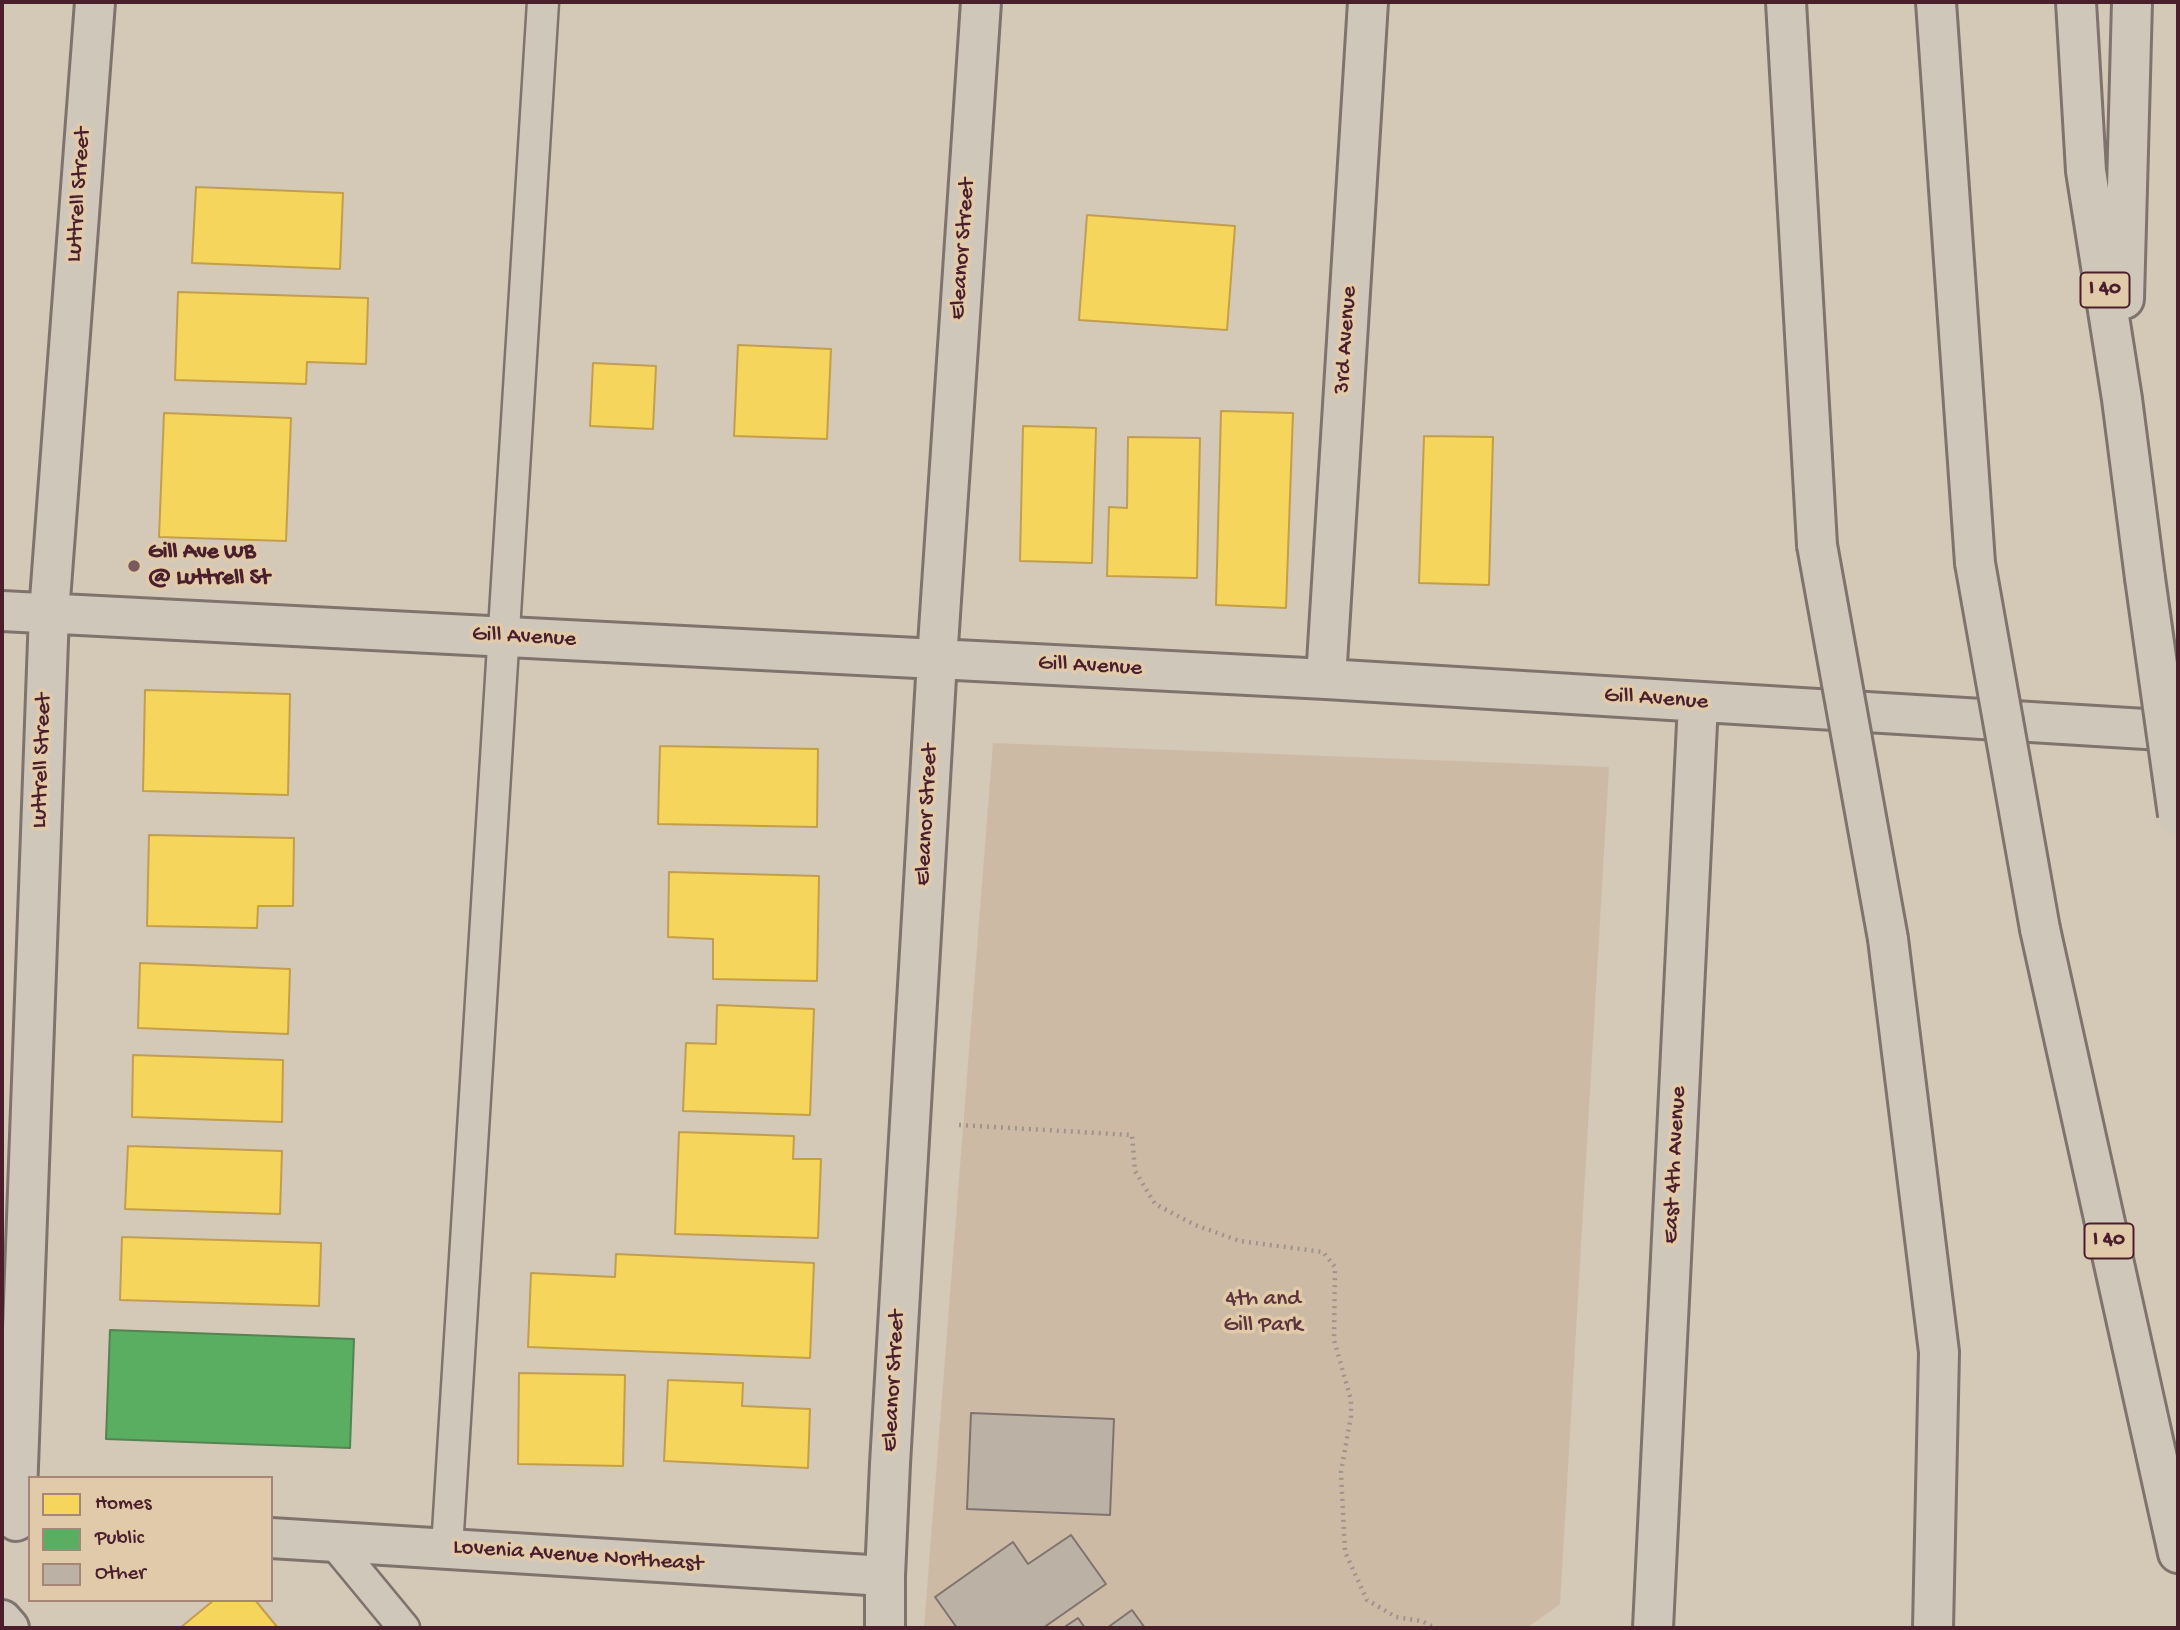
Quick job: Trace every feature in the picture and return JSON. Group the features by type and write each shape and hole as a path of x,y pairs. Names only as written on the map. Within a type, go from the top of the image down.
{"main road":[{"name":"Luttrell Street","path":"16,1521 49,613 94,2"},
{"name":"Eleanor Street","path":"885,1628 884,1576 937,660 981,2"},
{"name":"3rd Avenue","path":"1326,679 1368,2"},
{"path":"1786,2 1816,545 1888,939 1939,1352 1933,1628"},
{"name":"I 40","path":"1936,2 1975,563 2040,929 2178,1553"},
{"name":"I 40","path":"2076,2 2086,172 2122,399 2178,815"},
{"path":"2122,399 2132,2"},
{"name":"Gill Avenue","path":"2,611 1326,679 2178,731"},
{"name":"East 4th Avenue","path":"1653,1628 1698,702"},
{"name":"Lovenia Avenue Northeast","path":"273,1538 884,1576"},
{"path":"2,1620 9,1628"}],"lane":[{"path":"447,1548 543,2"},
{"path":"333,1542 404,1628"}],"path":[{"path":"910,1122 1132,1135 1135,1171 1155,1203 1195,1225 1240,1241 1322,1252 1335,1267 1334,1340 1351,1400 1351,1416 1341,1472 1345,1552 1367,1600 1396,1617 1422,1621 1435,1628"}],"green space":[{"name":"4th and Gill Park","path":"993,743 1609,767 1560,1604 1527,1628 924,1628"}],"building: Homes":[{"path":"196,187 343,193 340,269 192,263"},
{"path":"1087,215 1235,226 1227,330 1079,320"},
{"path":"178,292 368,298 366,364 307,362 306,384 175,380"},
{"path":"738,345 831,349 827,439 734,436"},
{"path":"593,363 656,366 653,429 590,426"},
{"path":"1221,411 1293,413 1286,608 1216,605"},
{"path":"164,413 291,418 286,541 159,537"},
{"path":"1023,426 1096,428 1092,563 1020,561"},
{"path":"1424,436 1493,437 1489,585 1419,583"},
{"path":"1128,437 1200,438 1197,578 1107,576 1109,507 1127,508"},
{"path":"145,690 290,694 288,795 143,791"},
{"path":"660,746 818,749 817,827 658,824"},
{"path":"149,835 294,838 293,906 258,906 257,928 147,926"},
{"path":"669,872 819,876 817,981 713,979 713,939 668,937"},
{"path":"140,963 290,969 288,1034 138,1028"},
{"path":"717,1005 814,1009 810,1115 683,1111 686,1043 716,1044"},
{"path":"133,1055 283,1060 282,1122 132,1117"},
{"path":"679,1132 794,1136 793,1159 821,1159 818,1238 675,1234"},
{"path":"128,1146 282,1151 280,1214 125,1209"},
{"path":"122,1237 321,1243 319,1306 120,1300"},
{"path":"616,1254 814,1263 810,1358 528,1347 531,1273 615,1277"},
{"path":"519,1373 625,1375 623,1466 518,1464"},
{"path":"668,1380 743,1383 742,1406 810,1409 808,1468 664,1461"},
{"path":"212,1602 257,1602 278,1628 180,1628"}],"building: Public":[{"path":"110,1330 354,1339 350,1448 106,1439"}],"building: Other":[{"path":"971,1413 1114,1419 1110,1515 967,1509"},
{"path":"1071,1535 1106,1584 1043,1628 957,1628 935,1597 1013,1542 1028,1564"},
{"path":"1132,1610 1145,1628 1107,1628"},
{"path":"1078,1618 1085,1628 1063,1628"}],"place":[{"name":"Gill Ave WB @ Luttrell St","path":"134,566"}]}
